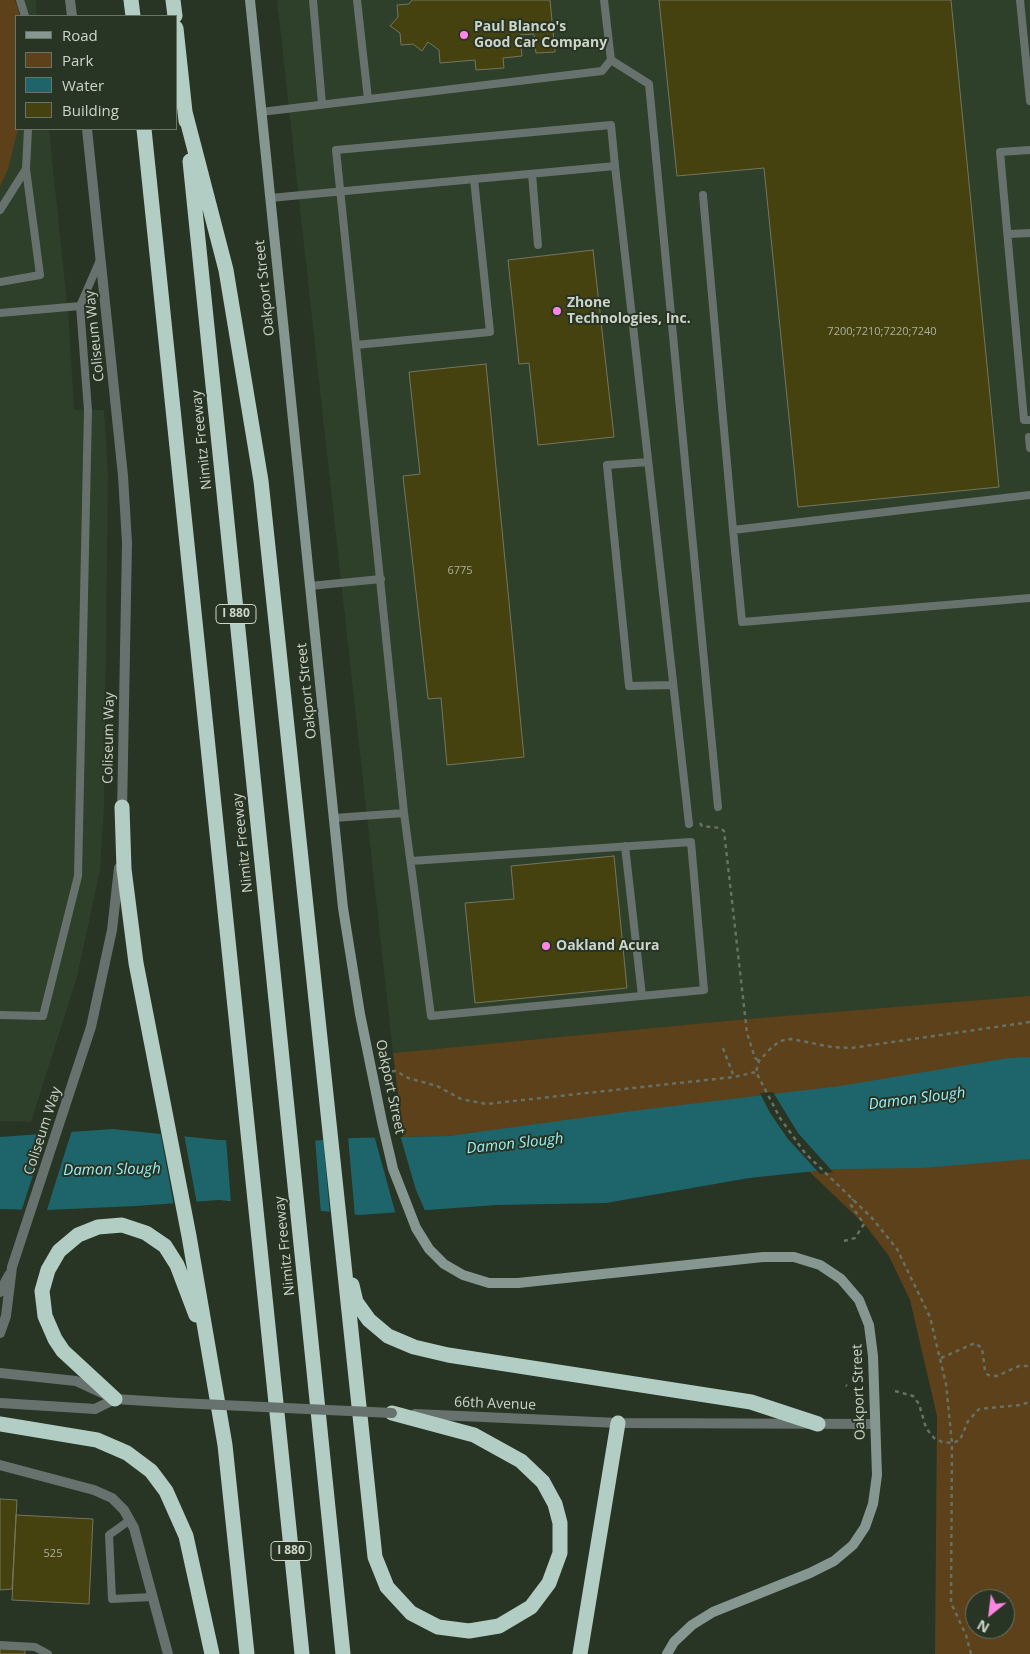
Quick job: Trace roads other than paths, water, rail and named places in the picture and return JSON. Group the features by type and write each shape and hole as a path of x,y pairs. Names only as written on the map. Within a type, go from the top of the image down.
{"highway":[{"path":"131,0 133,15"},
{"path":"173,0 175,15"},
{"name":"Nimitz Freeway","path":"178,47 343,1654"},
{"path":"185,112 226,270 261,482 375,1557 387,1587 411,1613 438,1627 470,1631 499,1626 531,1608 550,1583 560,1553 560,1523 555,1504 543,1482 521,1461 474,1435 392,1413"},
{"name":"Nimitz Freeway","path":"144,130 302,1654"},
{"path":"122,807 124,869 129,916 210,1351 225,1445 247,1654"},
{"path":"115,1399 63,1351 55,1339 45,1316 42,1291 48,1270 60,1251 78,1235 98,1227 122,1225 146,1233 165,1246 177,1266 210,1351"},
{"path":"340,1240 356,1302 369,1320 388,1336 414,1347 448,1355 743,1401 818,1424"},
{"path":"580,1654 618,1423"},
{"path":"0,1424 98,1440 127,1453 152,1471 166,1491 186,1536 212,1654"}],"main road":[{"name":"Oakport Street","path":"250,0 344,918 382,1122 393,1169 416,1228 429,1249 444,1264 463,1275 489,1283 518,1283 763,1257 794,1257 820,1265 841,1279 859,1300 869,1325 873,1356 877,1475 873,1504 865,1527 853,1545 834,1561 810,1573 706,1616 692,1625 674,1642 667,1654"}],"street":[{"path":"70,0 72,15"},
{"name":"Coliseum Way","path":"0,1333 6,1316 12,1267 91,1027 103,979 118,884 122,807 126,543 123,476 87,130"},
{"path":"0,1292 12,1267"},
{"name":"66th Avenue","path":"0,1373 76,1381 115,1399 179,1403 618,1423 874,1424"},
{"name":"66th Avenue","path":"0,1403 95,1409 115,1399"},
{"path":"0,1465 94,1490 112,1498 124,1510 130,1520 168,1654"}],"lane":[{"path":"20,0 25,15"},
{"path":"313,0 322,104"},
{"path":"357,0 368,99"},
{"path":"261,112 602,70 611,60 604,0"},
{"path":"1020,0 1030,101"},
{"path":"611,60 649,84 718,807"},
{"path":"410,860 691,842 704,990 431,1016 410,860 404,813 336,150 611,124 689,824"},
{"path":"0,282 40,275 26,169 28,130"},
{"path":"1030,150 1000,152 1009,234 1024,420 1030,420"},
{"path":"270,198 615,166"},
{"path":"0,210 26,169"},
{"path":"532,174 538,245"},
{"path":"356,345 490,332 474,179"},
{"path":"703,195 732,530 742,622 1030,598"},
{"path":"1009,234 1030,233"},
{"path":"0,1015 43,1016 78,876 88,410 80,306 100,260"},
{"path":"0,313 80,306"},
{"path":"1029,437 1030,448"},
{"path":"648,462 607,465 629,686 673,684"},
{"path":"732,530 1030,495"},
{"path":"310,586 381,580"},
{"path":"334,818 404,813"},
{"path":"625,846 642,996"},
{"path":"130,1520 109,1535 112,1599 152,1597"},
{"path":"0,1645 36,1647 48,1654"}],"water":[{"name":"Damon Slough","path":"1030,1057 1030,1159 922,1168 834,1169 749,1178 606,1203 496,1205 359,1215 219,1200 46,1210 0,1209 0,1137 113,1129 219,1140 293,1142 354,1138 448,1136 840,1086 1009,1058"}],"place":[{"name":"Paul Blanco's Good Car Company","path":"464,35"},
{"name":"Zhone Technologies, Inc.","path":"557,311"},
{"name":"Oakland Acura","path":"546,946"}]}
